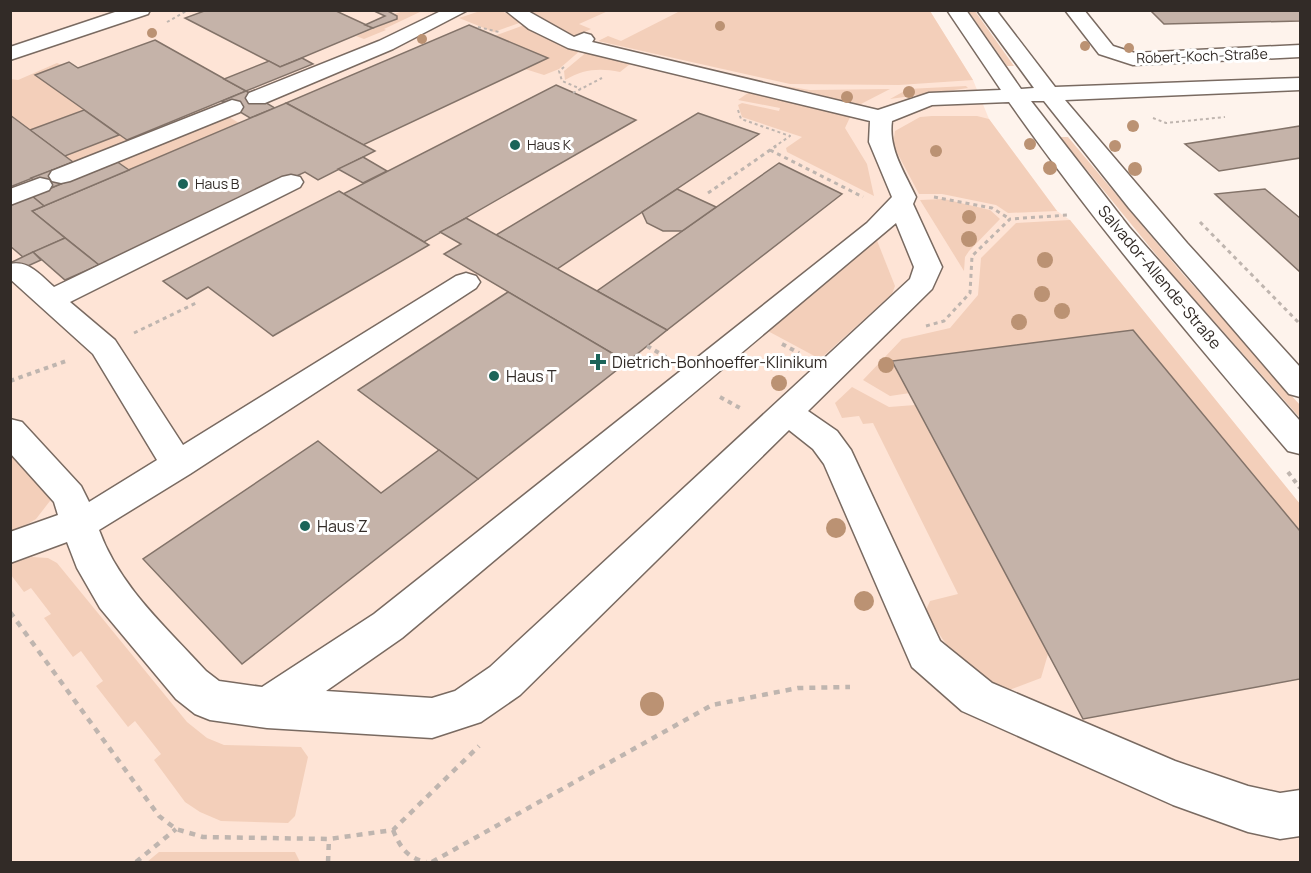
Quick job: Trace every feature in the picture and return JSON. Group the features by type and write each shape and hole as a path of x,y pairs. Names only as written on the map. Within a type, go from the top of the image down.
{"street":[{"path":"10,54 141,10"},
{"path":"257,98 386,45 459,10"},
{"path":"514,10 528,21 580,41 881,117 905,107 937,111 1019,101 1053,100"},
{"name":"Salvador-Allende-Straße","path":"956,10 1019,101 1153,272 1300,442"},
{"name":"Salvador-Allende-Straße","path":"986,10 1053,100 1198,273 1300,386"},
{"name":"Robert-Koch-Straße","path":"1074,10 1106,50 1133,59 1300,51"},
{"path":"70,18 88,28"},
{"name":"Robert-Koch-Straße","path":"1053,100 1107,105 1236,88 1300,84"},
{"path":"10,198 232,107"},
{"path":"10,431 69,496 76,524 90,557 114,596 191,686 210,700 267,708 432,718 466,708 505,681 904,301 927,274 928,267 921,246 898,204 880,144 878,129 881,117"},
{"path":"51,300 291,182"},
{"path":"267,708 388,626 679,368 876,228 898,204"},
{"path":"18,271 104,347 178,465"},
{"path":"10,548 96,516 466,282"},
{"path":"780,418 825,440 839,459 926,654 977,697 1173,783 1248,809 1280,816 1300,813"}],"path":[{"path":"708,193 790,136 741,119"},
{"path":"770,150 898,204 940,196 992,208 1010,219"},
{"path":"679,368 726,401 780,418"},
{"path":"432,862 712,705 798,688 850,687"},
{"path":"136,862 176,829"},
{"path":"393,830 401,850 412,860 426,862"},
{"path":"328,862 329,839"}],"shaded area":[{"path":"682,10 930,11 973,80 899,85 790,84 598,41 608,36 621,41"},
{"name":"Dietrich-Bonhoeffer-Klinikum","path":"10,11 930,11 973,80 989,119 1057,211 1070,220 1300,504 1300,862 11,862"},
{"path":"403,11 422,11 364,39 356,36 396,19 394,14"},
{"path":"480,11 502,11 522,22 494,32 459,18"},
{"path":"522,11 608,11 579,24 591,29 572,38"},
{"path":"968,11 975,11 1014,66 1007,66"},
{"path":"527,24 582,49 559,69 544,75 525,69 547,58 494,36"},
{"path":"588,51 630,64 620,72 592,70 565,80 564,71"},
{"path":"57,63 62,65 35,75 84,110 30,130 11,115 10,79 18,80"},
{"path":"760,82 810,90 890,89 859,105 757,84"},
{"path":"966,86 968,88 890,99 908,89"},
{"path":"752,90 852,113 845,128 867,164 874,196 787,152 786,148 802,137 742,117 738,105 742,103 779,111 780,108 738,100"},
{"path":"211,106 239,123 129,170 116,161 88,173 65,156 119,135 127,140"},
{"path":"977,116 989,119 1057,211 1008,213 996,205 942,194 919,194 893,145 895,131 920,117"},
{"path":"1060,137 1068,137 1182,273 1300,405 1300,418 1171,273"},
{"path":"944,199 990,210 1000,219 969,251 965,257 964,271 920,200"},
{"path":"1070,220 1300,504 1300,531 1133,330 893,361 910,393 890,396 863,380 902,339 950,328 978,295 981,258 1016,223"},
{"path":"876,238 895,286 892,294 820,359 766,330"},
{"path":"852,387 889,407 915,405 1048,654 1041,678 1009,690 969,668 941,637 926,610 930,601 958,594 873,423 863,424 859,416 842,418 835,403"},
{"path":"10,447 53,497 36,519 11,534"},
{"path":"32,557 48,558 57,563 187,722 207,738 224,745 301,747 308,757 295,816 288,823 221,821 200,812 185,802 154,760 161,754 135,721 128,727 96,686 103,681 81,651 73,657 44,618 51,614 31,588 24,592 11,575 11,563"},
{"path":"159,852 295,852 300,862 147,862"}],"building":[{"path":"207,10 334,10 373,28 280,67 185,18"},
{"path":"372,10 386,10 397,16 397,19 373,28 365,25 385,16"},
{"path":"1150,10 1300,10 1300,21 1164,24"},
{"path":"469,25 548,58 363,145 286,103"},
{"path":"155,40 246,91 127,140 35,75 69,62 78,68"},
{"path":"302,58 313,64 246,91 224,79 269,61 280,67"},
{"name":"Haus K","path":"556,85 636,120 424,242 343,194"},
{"path":"246,91 275,108 250,118 222,101"},
{"name":"Haus B","path":"286,103 375,151 318,180 305,172 277,185 274,183 99,265 32,211"},
{"path":"84,110 119,135 65,156 30,130"},
{"path":"698,113 759,134 557,269 496,235"},
{"path":"10,115 65,156 73,162 10,187"},
{"path":"1300,126 1300,158 1219,171 1185,144"},
{"path":"363,157 387,171 363,183 338,169"},
{"path":"116,161 129,170 44,206 32,196"},
{"path":"779,163 842,194 667,330 597,291"},
{"path":"52,170 68,181 46,190 31,178"},
{"path":"677,189 716,207 682,231 663,231 647,223 642,212"},
{"path":"1265,189 1300,218 1300,272 1215,194"},
{"path":"339,191 429,245 273,336 208,287 187,299 163,281"},
{"path":"32,196 44,206 32,211 65,238 23,257 10,246 10,205"},
{"path":"466,218 667,330 627,362 444,254 461,244 440,232"},
{"path":"65,238 99,265 65,280 33,252"},
{"path":"33,252 41,260 10,274 10,263"},
{"name":"Haus T","path":"508,292 627,362 478,479 358,390"},
{"path":"1133,330 1300,531 1300,679 1083,719 892,361"},
{"name":"Haus Z","path":"318,441 381,493 439,450 478,479 242,664 143,559"}],"place":[{"name":"Haus K","path":"515,145"},
{"name":"Haus B","path":"183,184"},
{"name":"Dietrich-Bonhoeffer-Klinikum","path":"598,362"},
{"name":"Haus T","path":"494,376"},
{"name":"Haus Z","path":"305,526"}]}
